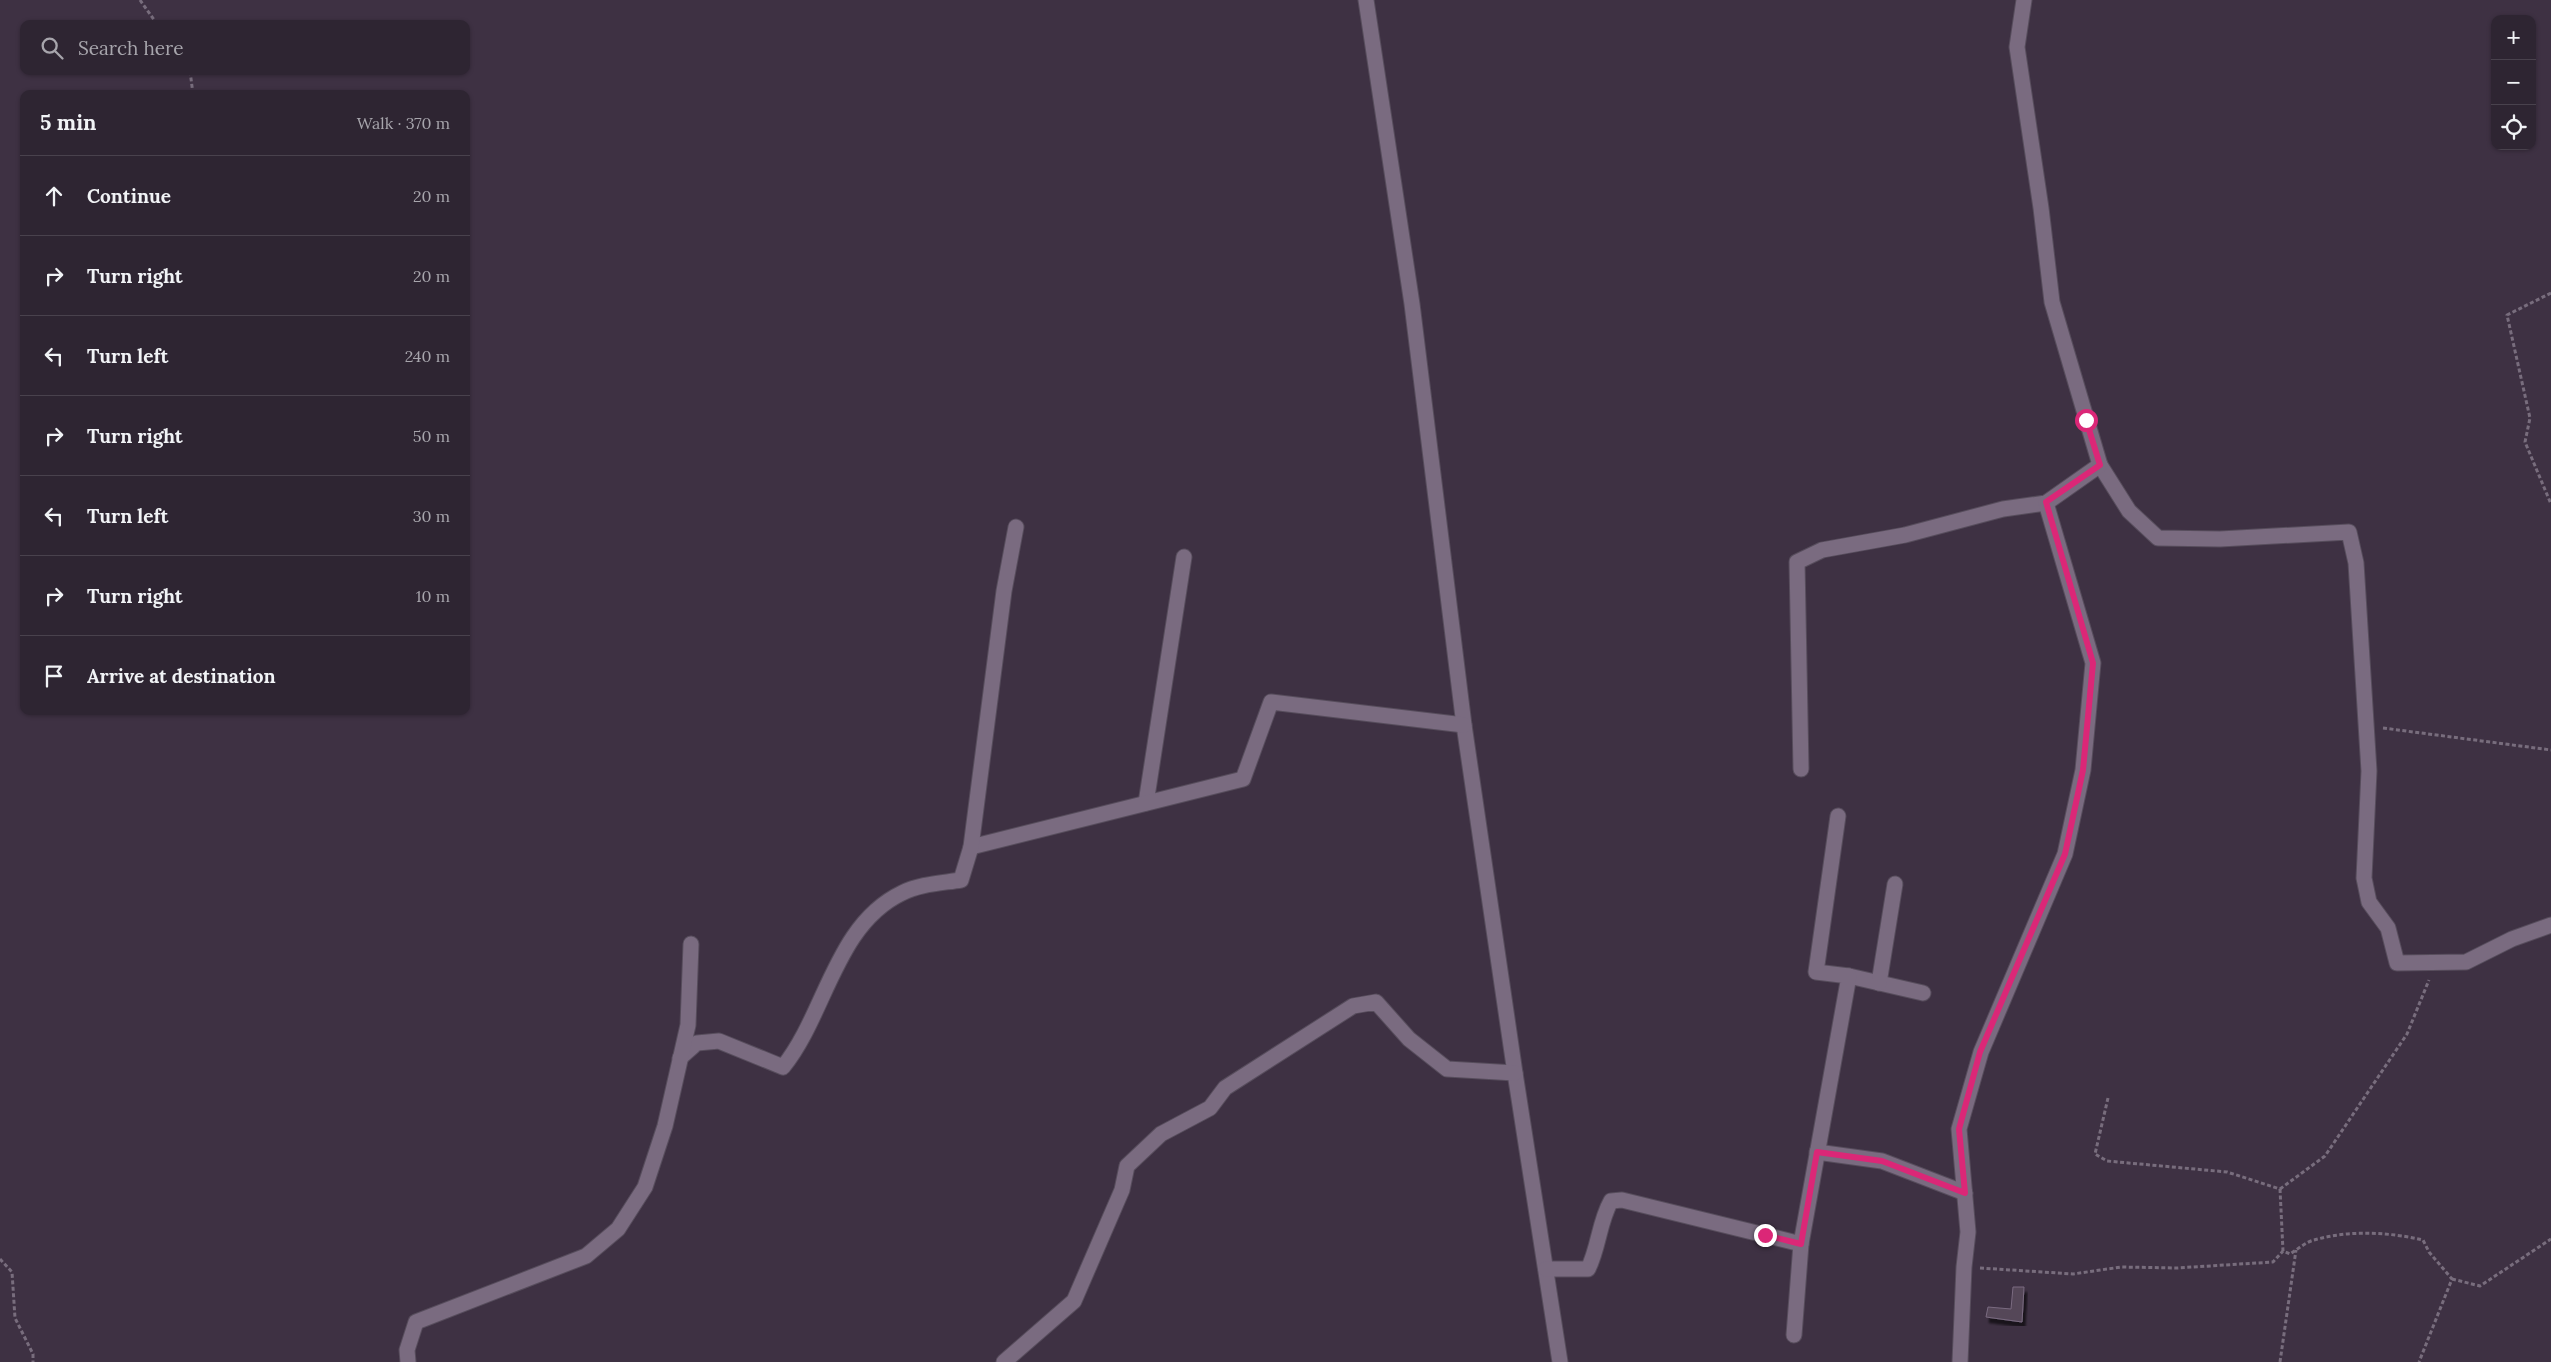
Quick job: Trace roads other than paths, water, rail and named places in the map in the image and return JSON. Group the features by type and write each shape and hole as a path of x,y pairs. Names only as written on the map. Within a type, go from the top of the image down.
{"street":[{"path":"1366,0 1412,304 1464,725 1560,1362"},
{"path":"2024,0 2017,46 2041,208 2052,302 2100,465 2130,511 2158,538 2220,539 2350,532 2356,563 2369,771 2364,878 2368,902 2388,928 2397,963 2466,962 2512,939 2551,925"},
{"path":"1801,768 1797,562 1822,550 1905,535 2003,509 2046,502 2100,465"},
{"path":"1960,1362 1964,1267 1968,1232 1959,1129 1961,1119 1980,1052 2065,854 2083,770 2093,663 2046,502"},
{"path":"680,1058 697,1043 719,1041 783,1066 799,1047 838,963 856,934 876,910 902,892 961,880 971,847 1004,592 1016,528"},
{"path":"1146,803 1184,557"},
{"path":"971,847 1243,779 1271,702 1464,725"},
{"path":"1838,816 1816,972 1848,976 1923,993"},
{"path":"1879,983 1895,884"},
{"path":"408,1362 407,1350 416,1322 586,1256 618,1229 645,1187 665,1126 688,1025 690,944"},
{"path":"1794,1335 1801,1244 1848,976"},
{"path":"1004,1362 1074,1301 1122,1190 1127,1166 1161,1134 1210,1108 1225,1088 1353,1006 1376,1002 1409,1039 1447,1069 1515,1073"},
{"path":"1817,1152 1882,1161 1965,1193"},
{"path":"1546,1269 1588,1269 1595,1255 1605,1211 1611,1201 1622,1200 1801,1244"}]}
